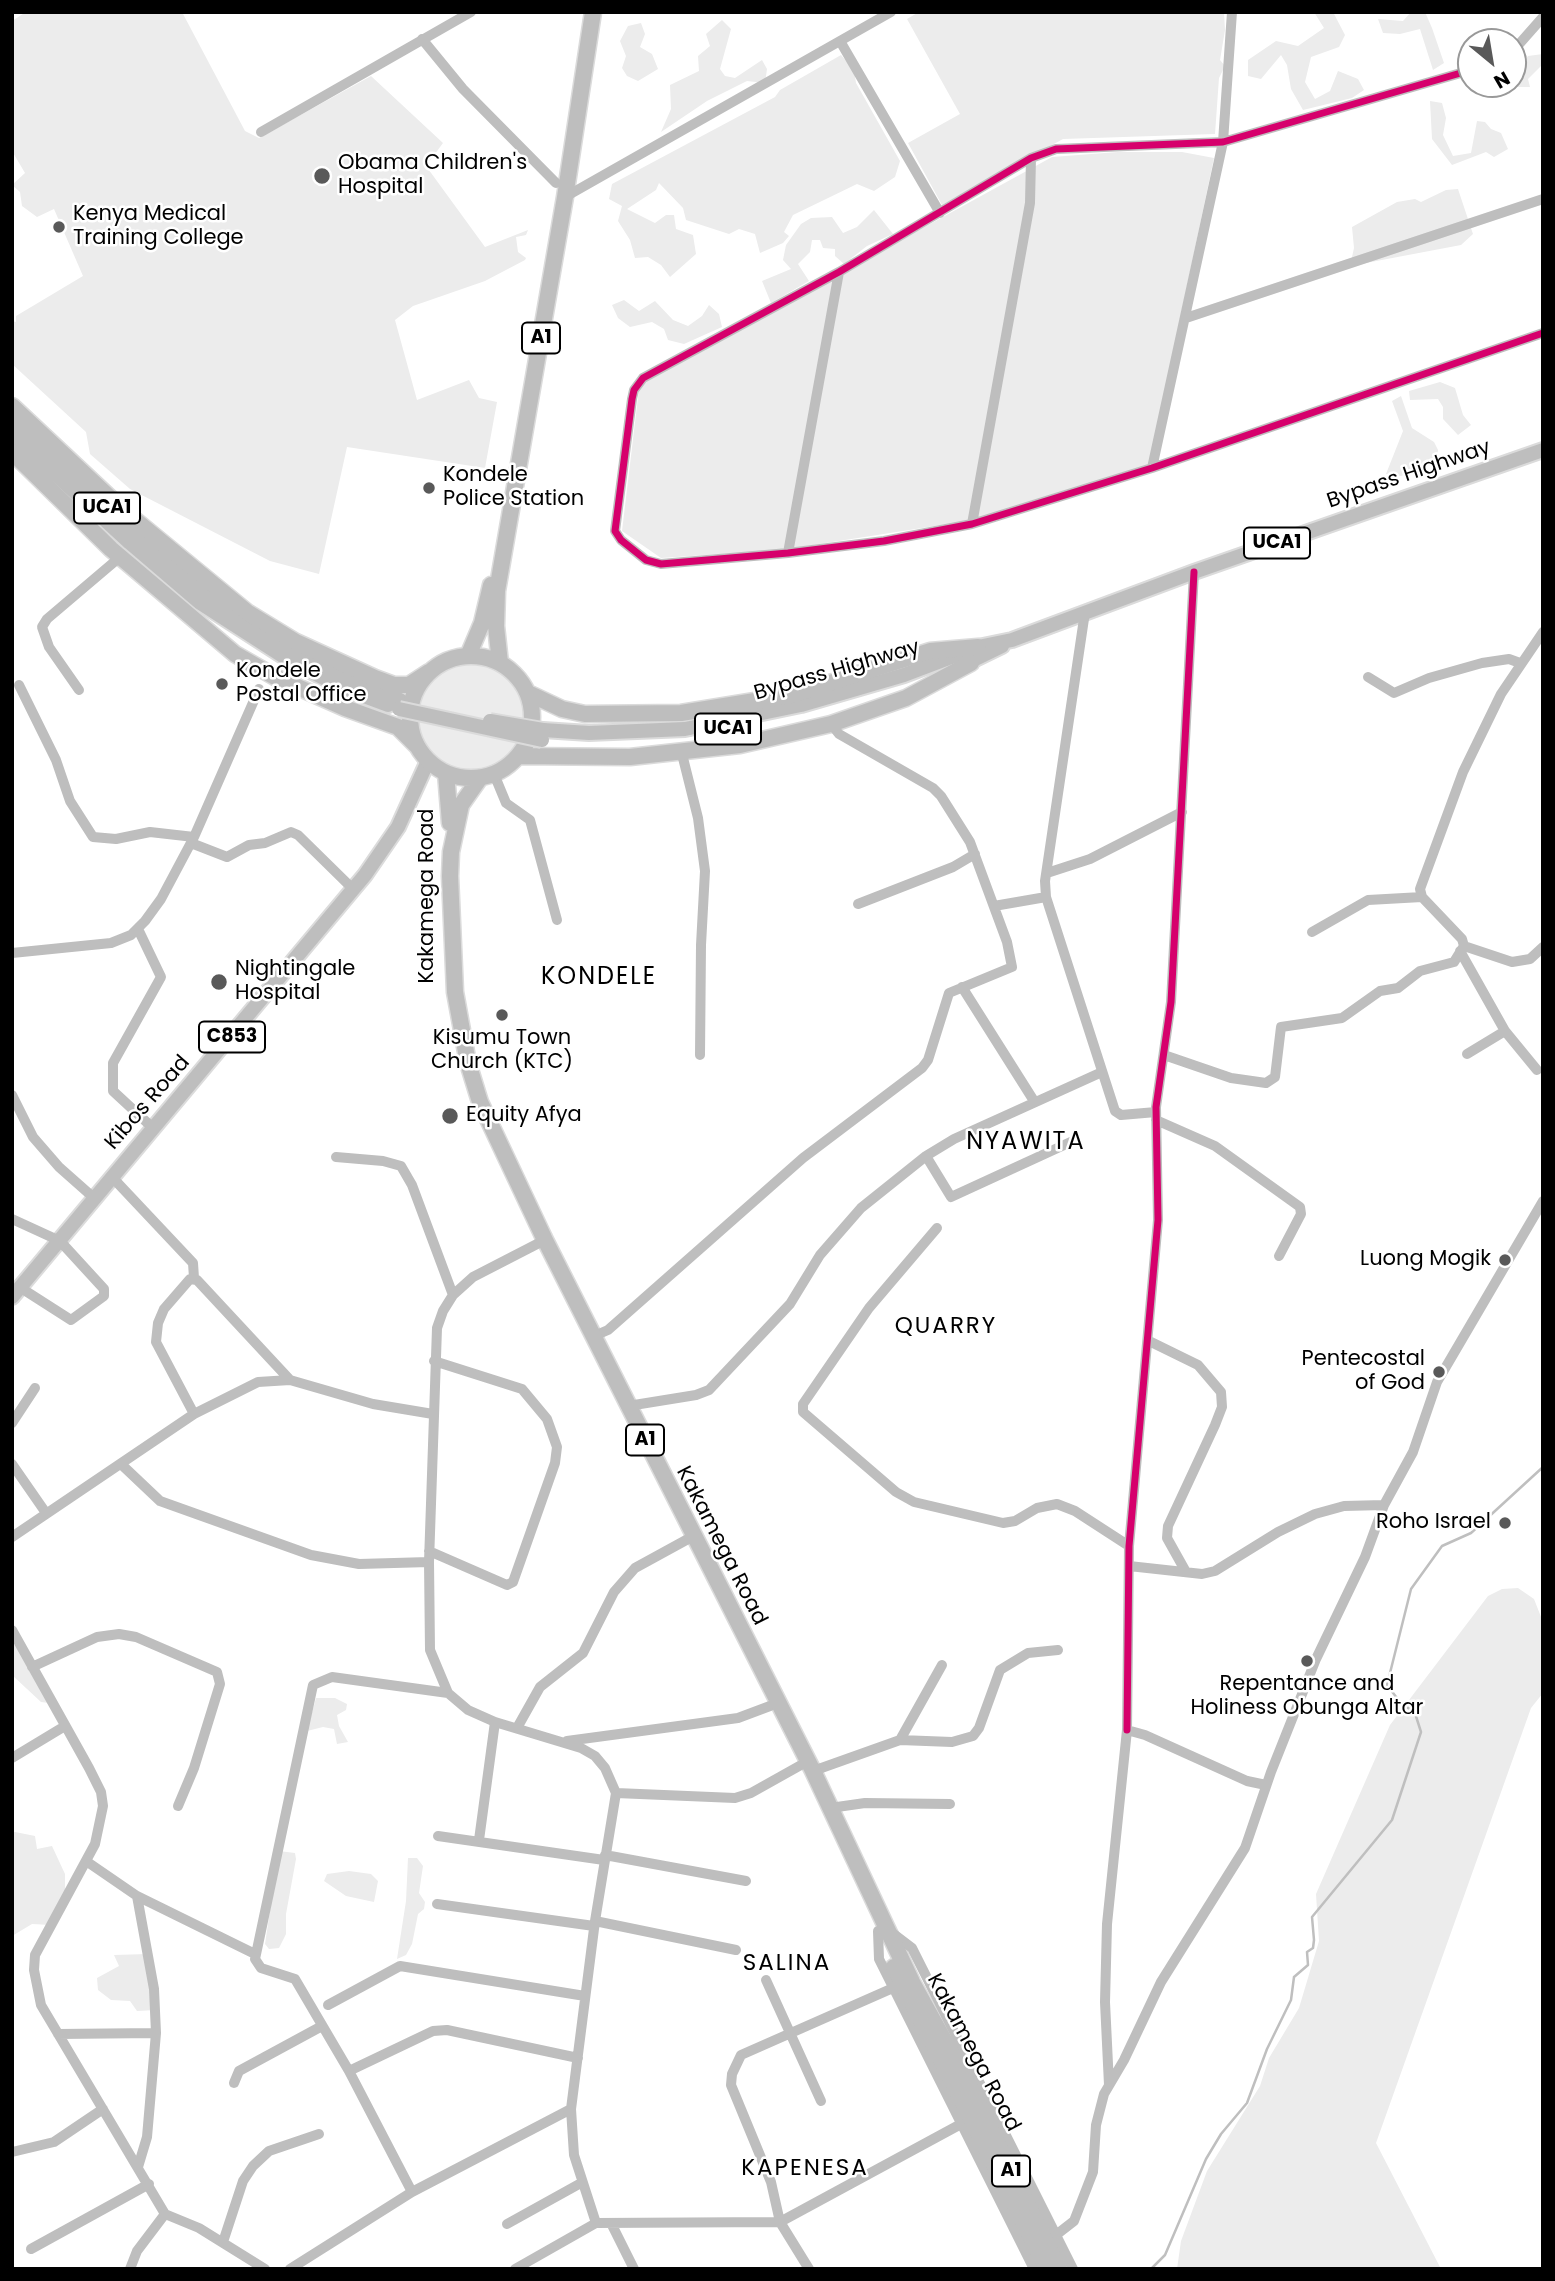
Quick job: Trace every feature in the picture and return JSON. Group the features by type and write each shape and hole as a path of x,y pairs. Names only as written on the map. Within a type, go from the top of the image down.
{"highway":[{"name":"A1","path":"500,663 496,626 497,591 561,190 583,12"},
{"name":"A1","path":"468,656 482,623 490,588 593,12"},
{"path":"12,406 124,512 201,578 247,612 296,642 394,685 409,685 441,664 468,656 500,663 512,671 528,693 554,706 585,714 681,713 792,695 895,660 930,651 978,647"},
{"path":"12,452 120,557 235,654 275,677 345,708 398,727 428,761 446,773 487,776"},
{"path":"518,756 599,759 682,754 740,745 831,724 906,698 971,663"},
{"path":"416,746 410,721 410,707 420,683 429,672"},
{"name":"A1","path":"487,776 518,756 531,732 533,719 528,693"},
{"name":"Kakamega Road","path":"446,773 450,803 445,878 446,953 454,1019 464,1066 482,1118 539,1243 770,1706 830,1808 882,1930"},
{"name":"Kakamega Road","path":"487,776 461,806 451,852 450,876 455,992 468,1063 486,1117 806,1768 882,1930 1059,2269"},
{"name":"Kakamega Road","path":"957,2077 1047,2269"}],"main road":[{"name":"Bypass Highway","path":"12,419 203,597"},
{"name":"Bypass Highway","path":"12,434 130,543 203,597 297,651 391,698 543,730 589,733 685,729 766,715 971,663 1012,640 1085,612 1543,450"},
{"name":"Bypass Highway","path":"906,678 978,647 1012,640"},
{"name":"Kibos Road","path":"16,1292 354,890 398,827 428,761"}],"street":[{"path":"261,132 471,12"},
{"path":"422,40 457,82 561,190 891,12"},
{"path":"1152,468 1223,142 1232,12"},
{"path":"1527,35 1543,17"},
{"path":"840,41 940,213"},
{"path":"1457,74 1223,142 1056,149 1031,159 839,272 643,378 634,390 632,398 615,531 621,540 646,560 661,564 884,541 972,523 1152,468 1543,333"},
{"path":"972,523 1030,203 1031,159"},
{"path":"1186,318 1543,199"},
{"path":"788,553 839,272"},
{"path":"79,690 49,647 42,627 47,619 120,557"},
{"path":"1109,2085 1105,2002 1107,1924 1127,1730 1129,1546 1158,1220 1156,1116 1171,1002 1194,572"},
{"path":"1085,612 1047,873 1046,897 1117,1114 1156,1116 1215,1146 1300,1207 1301,1214 1279,1256"},
{"path":"1536,1070 1505,1031 1462,949 1462,939 1422,897 1420,889 1434,842 1463,772 1520,663 1543,632"},
{"path":"1368,677 1394,693 1429,678 1482,663 1508,659 1520,663"},
{"path":"19,685 56,760 70,801 93,836 116,839 150,832 193,840 228,857 249,845 265,843 291,832 298,835 354,890"},
{"path":"12,953 111,943 138,929 161,899 193,840 259,689"},
{"path":"594,1336 608,1330 803,1158 922,1068 928,1060 949,993 1012,967 1012,955 975,854 965,832 933,788 839,734 831,724"},
{"path":"682,754 698,818 705,871 700,1055"},
{"path":"487,776 506,803 530,820 557,920"},
{"path":"1047,873 1090,859 1182,812"},
{"path":"858,904 953,867 975,854"},
{"path":"994,906 1046,897"},
{"path":"1312,932 1368,900 1422,897"},
{"path":"138,929 162,977 113,1063 113,1091 154,1129"},
{"path":"1462,949 1512,962 1530,959 1543,947"},
{"path":"1164,1055 1231,1078 1266,1083 1275,1076 1281,1027 1342,1018 1380,991 1398,988 1420,971 1454,962 1462,949"},
{"path":"962,987 1034,1101"},
{"path":"1467,1054 1505,1031"},
{"path":"628,1406 696,1395 709,1390 790,1304 817,1259 857,1212 926,1156 954,1139 1102,1072"},
{"path":"12,1095 33,1137 59,1167 94,1198"},
{"path":"926,1156 951,1197 1075,1140"},
{"path":"336,1157 383,1160 401,1166 412,1185 453,1295"},
{"path":"112,1177 193,1263 194,1278 290,1380"},
{"path":"1056,2235 1074,2221 1093,2172 1098,2144 1096,2124 1109,2085 1161,1982 1245,1848 1266,1785 1316,1659 1365,1557 1384,1505 1413,1452 1437,1382 1543,1201"},
{"path":"12,1219 60,1241 100,1283 104,1296 71,1320 16,1292"},
{"path":"937,1228 869,1308 803,1404 803,1412 896,1492 914,1503 1003,1522 1015,1521 1037,1508 1056,1504 1075,1511 1129,1546"},
{"path":"539,1243 473,1277 453,1295 443,1311 438,1328 434,1361 429,1556 430,1650 448,1693 468,1710 495,1722 581,1748 595,1756 605,1768 616,1793 594,1923 571,2109 574,2155 596,2223"},
{"path":"194,1278 182,1286 164,1309 156,1334 160,1354 194,1414"},
{"path":"1149,1341 1198,1365 1221,1392 1222,1406 1215,1425 1168,1526 1167,1538 1186,1572"},
{"path":"122,1465 160,1501 311,1555 359,1564 429,1556 507,1585 513,1583 555,1463 557,1447 547,1419 522,1389 434,1361"},
{"path":"12,1537 194,1414 258,1382 290,1380 373,1404 433,1415"},
{"path":"12,1423 35,1388"},
{"path":"12,1464 46,1513"},
{"path":"1129,1566 1202,1574 1223,1568 1278,1532 1329,1509 1384,1505"},
{"path":"516,1728 540,1687 583,1653 614,1592 635,1568 688,1539"},
{"path":"12,1630 101,1792 100,1830 35,1955 34,1970 38,1994 58,2034 165,2214 199,2228 265,2269"},
{"path":"33,1667 97,1637 119,1634 136,1637 217,1672 220,1684 194,1768 178,1807"},
{"path":"616,1793 735,1798 806,1768 900,1740 952,1742 973,1736 979,1728 1000,1670 1028,1653 1058,1650"},
{"path":"900,1740 942,1665"},
{"path":"412,2192 349,2071 295,1979 258,1966 255,1954 313,1685 332,1677 448,1693"},
{"path":"561,1742 646,1728 738,1718 770,1706"},
{"path":"479,1840 495,1722"},
{"path":"12,1758 65,1726"},
{"path":"1127,1730 1145,1735 1247,1781 1266,1785"},
{"path":"830,1808 865,1803 950,1804"},
{"path":"438,1836 605,1857 746,1881"},
{"path":"86,1861 136,1896 255,1954"},
{"path":"136,1896 154,1989 156,2033 147,2137 138,2167"},
{"path":"437,1904 594,1923 736,1950"},
{"path":"1034,2269 893,1988 880,1959 882,1930 912,1948 1073,2269"},
{"path":"328,2005 400,1966 585,1996"},
{"path":"766,1980 821,2101"},
{"path":"809,2269 780,2222 771,2182 732,2085 732,2074 741,2055 893,1988"},
{"path":"234,2083 239,2071 323,2026"},
{"path":"349,2071 433,2031 447,2030 578,2058"},
{"path":"58,2034 156,2033"},
{"path":"12,2152 54,2142 103,2109"},
{"path":"290,2269 412,2192 571,2109"},
{"path":"515,2269 596,2223 780,2222 961,2124"},
{"path":"223,2242 243,2181 253,2166 269,2151 319,2134"},
{"path":"507,2224 581,2183"},
{"path":"31,2249 149,2184"},
{"path":"130,2269 136,2250 165,2214"},
{"path":"611,2223 634,2269"}],"shaded area":[{"path":"26,12 182,12 245,131 259,138 371,76 443,143 426,166 485,247 528,230 526,235 516,237 518,252 525,260 485,281 413,306 395,320 417,400 469,380 479,398 497,402 485,468 347,447 319,574 270,561 130,489 90,454 86,432 12,364 12,321 16,322 16,316 83,276 54,209 37,217 22,206 20,192 12,185 25,173 12,151 12,21"},
{"path":"919,12 1224,12 1225,30 1220,60 1225,66 1219,78 1215,134 1063,139 942,205 908,143 960,114 907,19"},
{"path":"1314,12 1333,12 1345,35 1339,47 1311,57 1305,82 1315,99 1330,91 1338,71 1358,79 1364,90 1352,98 1303,110 1291,89 1287,65 1281,55 1261,79 1248,76 1248,60 1276,41 1298,46 1324,28"},
{"path":"1411,12 1425,12 1432,28 1444,63 1433,70 1420,29 1400,34 1383,33 1378,19 1403,21"},
{"path":"722,20 731,29 720,69 725,76 735,78 762,60 767,69 765,83 747,81 707,101 661,132 671,109 670,85 699,71 698,56 710,46 706,34"},
{"path":"641,23 645,34 640,47 652,54 658,69 638,81 627,76 622,68 626,56 620,41 628,26"},
{"path":"1543,54 1543,64 1528,79 1530,87 1527,87 1528,56"},
{"path":"841,55 854,70 856,83 900,161 895,177 874,191 857,184 793,215 784,232 789,236 783,243 760,253 755,234 739,229 729,234 686,220 683,208 659,183 656,190 627,209 655,223 666,215 674,215 676,229 693,235 696,254 670,277 661,265 648,257 635,258 630,240 618,221 622,206 609,199 612,184 775,97 780,90"},
{"path":"1430,101 1442,103 1446,118 1443,135 1453,156 1471,153 1477,121 1485,122 1491,129 1501,133 1508,149 1494,157 1486,152 1452,165 1432,139"},
{"path":"1118,152 1182,152 1214,158 1149,465 967,521 781,550 661,558 622,531 639,389 648,379 1052,157"},
{"path":"1458,189 1473,234 1461,245 1350,266 1354,248 1352,227 1397,202 1415,199 1421,202 1446,190"},
{"path":"874,210 893,234 867,246 844,264 835,256 835,249 823,248 820,240 812,240 810,252 798,264 809,281 771,303 762,281 791,269 783,260 786,245 801,224 811,218 832,217 843,233 857,227"},
{"path":"624,300 639,311 655,301 673,320 688,326 702,316 709,305 719,314 722,327 684,344 668,340 664,329 652,322 630,327 618,318 612,305"},
{"path":"1440,382 1455,388 1463,415 1471,425 1458,435 1443,419 1443,407 1438,399 1410,400 1409,391"},
{"path":"1401,396 1412,428 1434,442 1438,450 1436,463 1401,476 1386,474 1403,431 1392,401"},
{"path":"471,659 493,663 512,675 524,694 528,716 524,738 512,757 493,769 471,773 449,769 430,757 418,738 414,716 418,694 430,675 449,663"},
{"path":"1518,1588 1534,1599 1543,1622 1543,1693 1531,1708 1376,2143 1441,2269 1177,2269 1181,2241 1207,2171 1260,2086 1269,2058 1299,2008 1319,1941 1316,1894 1390,1725 1488,1596 1502,1589"},
{"path":"12,1645 20,1645 49,1703 41,1702 12,1675"},
{"path":"316,1698 335,1698 347,1704 346,1710 337,1715 339,1726 348,1742 337,1744 334,1729 323,1727 307,1731"},
{"path":"12,1833 35,1836 37,1849 52,1846 65,1874 65,1897 51,1925 32,1924 12,1936"},
{"path":"279,1851 295,1853 296,1859 286,1914 286,1934 279,1948 269,1949 265,1944"},
{"path":"408,1858 417,1858 423,1866 419,1893 425,1902 424,1909 418,1914 412,1944 406,1955 397,1959 406,1901"},
{"path":"349,1871 371,1874 378,1881 374,1902 346,1896 324,1881 327,1874"},
{"path":"148,1954 156,2010 137,2011 130,2001 111,2000 98,1990 97,1978 119,1966 114,1955"}],"waterway":[{"path":"1151,2269 1165,2255 1206,2159 1221,2134 1247,2103 1267,2049 1291,2000 1294,1977 1308,1965 1307,1952 1313,1948 1314,1940 1312,1917 1392,1820 1421,1732 1414,1710 1403,1706 1387,1685 1411,1589 1442,1546 1471,1533 1543,1467"}],"cycle path":[{"path":"1457,74 1223,142 1056,149 1031,158 839,272 643,378 634,390 632,399 615,531 621,540 646,560 661,564 884,541 972,524 1152,468 1543,333"},
{"path":"1127,1730 1129,1546 1158,1220 1156,1107 1171,1002 1194,572"}],"place":[{"name":"Obama Children's Hospital","path":"322,176"},
{"name":"Kenya Medical Training College","path":"59,227"},
{"name":"Kondele Police Station","path":"429,488"},
{"name":"Kondele Postal Office","path":"222,684"},
{"name":"Nightingale Hospital","path":"219,982"},
{"name":"Kisumu Town Church (KTC)","path":"502,1015"},
{"name":"Equity Afya","path":"450,1116"},
{"name":"Luong Mogik","path":"1505,1260"},
{"name":"Pentecostal of God","path":"1439,1372"},
{"name":"Roho Israel","path":"1505,1523"},
{"name":"Repentance and Holiness Obunga Altar","path":"1307,1661"}],"district":[{"name":"KONDELE","path":"599,978"},
{"name":"NYAWITA","path":"1026,1143"},
{"name":"QUARRY","path":"946,1327"},
{"name":"SALINA","path":"787,1964"},
{"name":"KAPENESA","path":"805,2169"}]}
